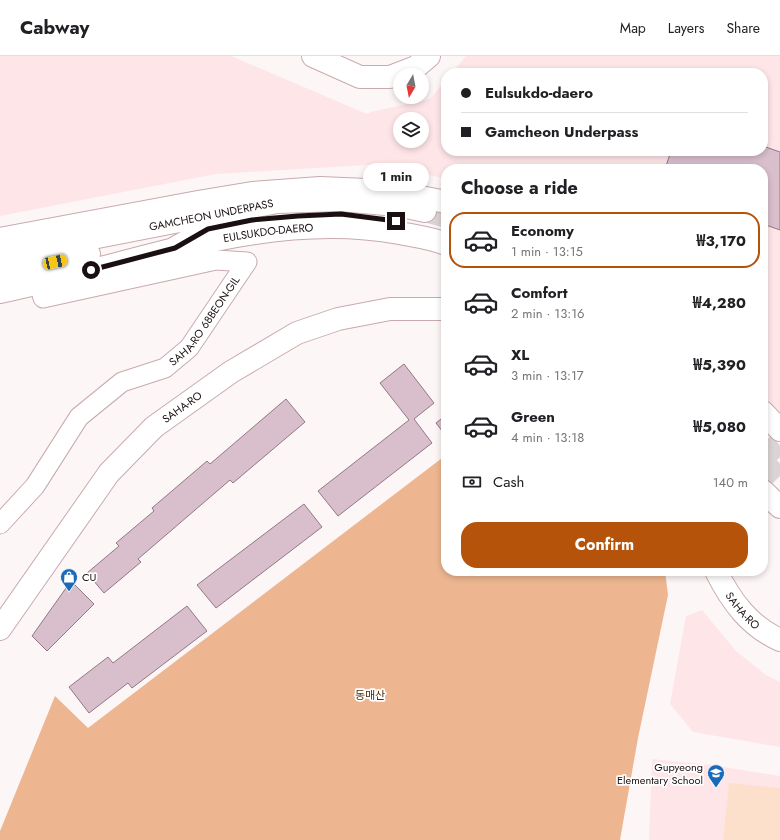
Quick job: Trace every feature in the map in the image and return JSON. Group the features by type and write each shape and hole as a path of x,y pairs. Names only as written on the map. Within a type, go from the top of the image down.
{"main road":[{"path":"313,56 360,77 390,77 416,67 429,56"},
{"path":"0,239 252,193 320,188 390,191 441,201"},
{"path":"189,219 219,198"},
{"name":"GAMCHEON UNDERPASS","path":"0,255 277,202 332,200 397,206 423,219 383,218 341,214 252,220 55,262 0,271"},
{"name":"EULSUKDO-DAERO","path":"0,292 175,248 250,233 291,228 332,226 380,229 430,238 441,242"},
{"path":"175,248 208,229"},
{"name":"SAHA-RO","path":"0,629 108,473 154,427 231,372 297,333 338,318 390,309 441,309"},
{"path":"768,417 780,430"},
{"path":"768,496 780,507"},
{"name":"SAHA-RO","path":"718,576 726,591 749,620 771,636 780,640"}],"street":[{"name":"SAHA-RO 68BEON-GIL","path":"0,524 35,486 79,417 122,382 165,368 189,348 247,262 216,260 43,298 39,283"}],"shaded area":[{"path":"0,56 231,56 367,114 407,104 429,104 429,99 441,86 441,156 768,156 768,68 456,68 466,56 780,56 780,414 768,401 768,164 441,164 441,178 384,164 216,174 0,216"},
{"path":"702,610 736,651 766,675 780,682 780,747 693,732 670,704 686,616"},
{"name":"Gupyeong Elementary School","path":"652,759 711,765 780,776 780,840 649,840"},
{"path":"729,783 780,788 780,840 723,840"}],"green space":[{"name":"동매산","path":"441,459 441,576 666,576 668,595 638,738 620,840 0,840 0,831 55,696 88,728"}],"building":[{"path":"768,148 780,152 780,230 768,226 768,164 667,164 669,156 768,156"},
{"path":"404,364 434,403 414,419 432,443 338,516 318,491 409,420 380,383"},
{"path":"286,399 305,422 233,483 230,480 138,559 141,562 104,593 87,573 119,546 116,543 154,511 152,508 207,461 210,464"},
{"path":"441,419 441,430 436,423"},
{"path":"304,504 322,527 216,608 197,585"},
{"path":"71,581 94,604 47,651 32,636"},
{"path":"187,606 207,631 132,688 128,683 89,713 69,687 108,657 113,663"}],"tunnel":[{"path":"425,211 441,216"},
{"path":"768,449 780,462"},
{"path":"768,467 780,479"}],"place":[{"name":"CU","path":"69,592"},
{"name":"Gupyeong Elementary School","path":"716,788"}],"route":[{"path":"91,270 175,248 208,229 252,220 341,214 383,218 396,221"}]}
